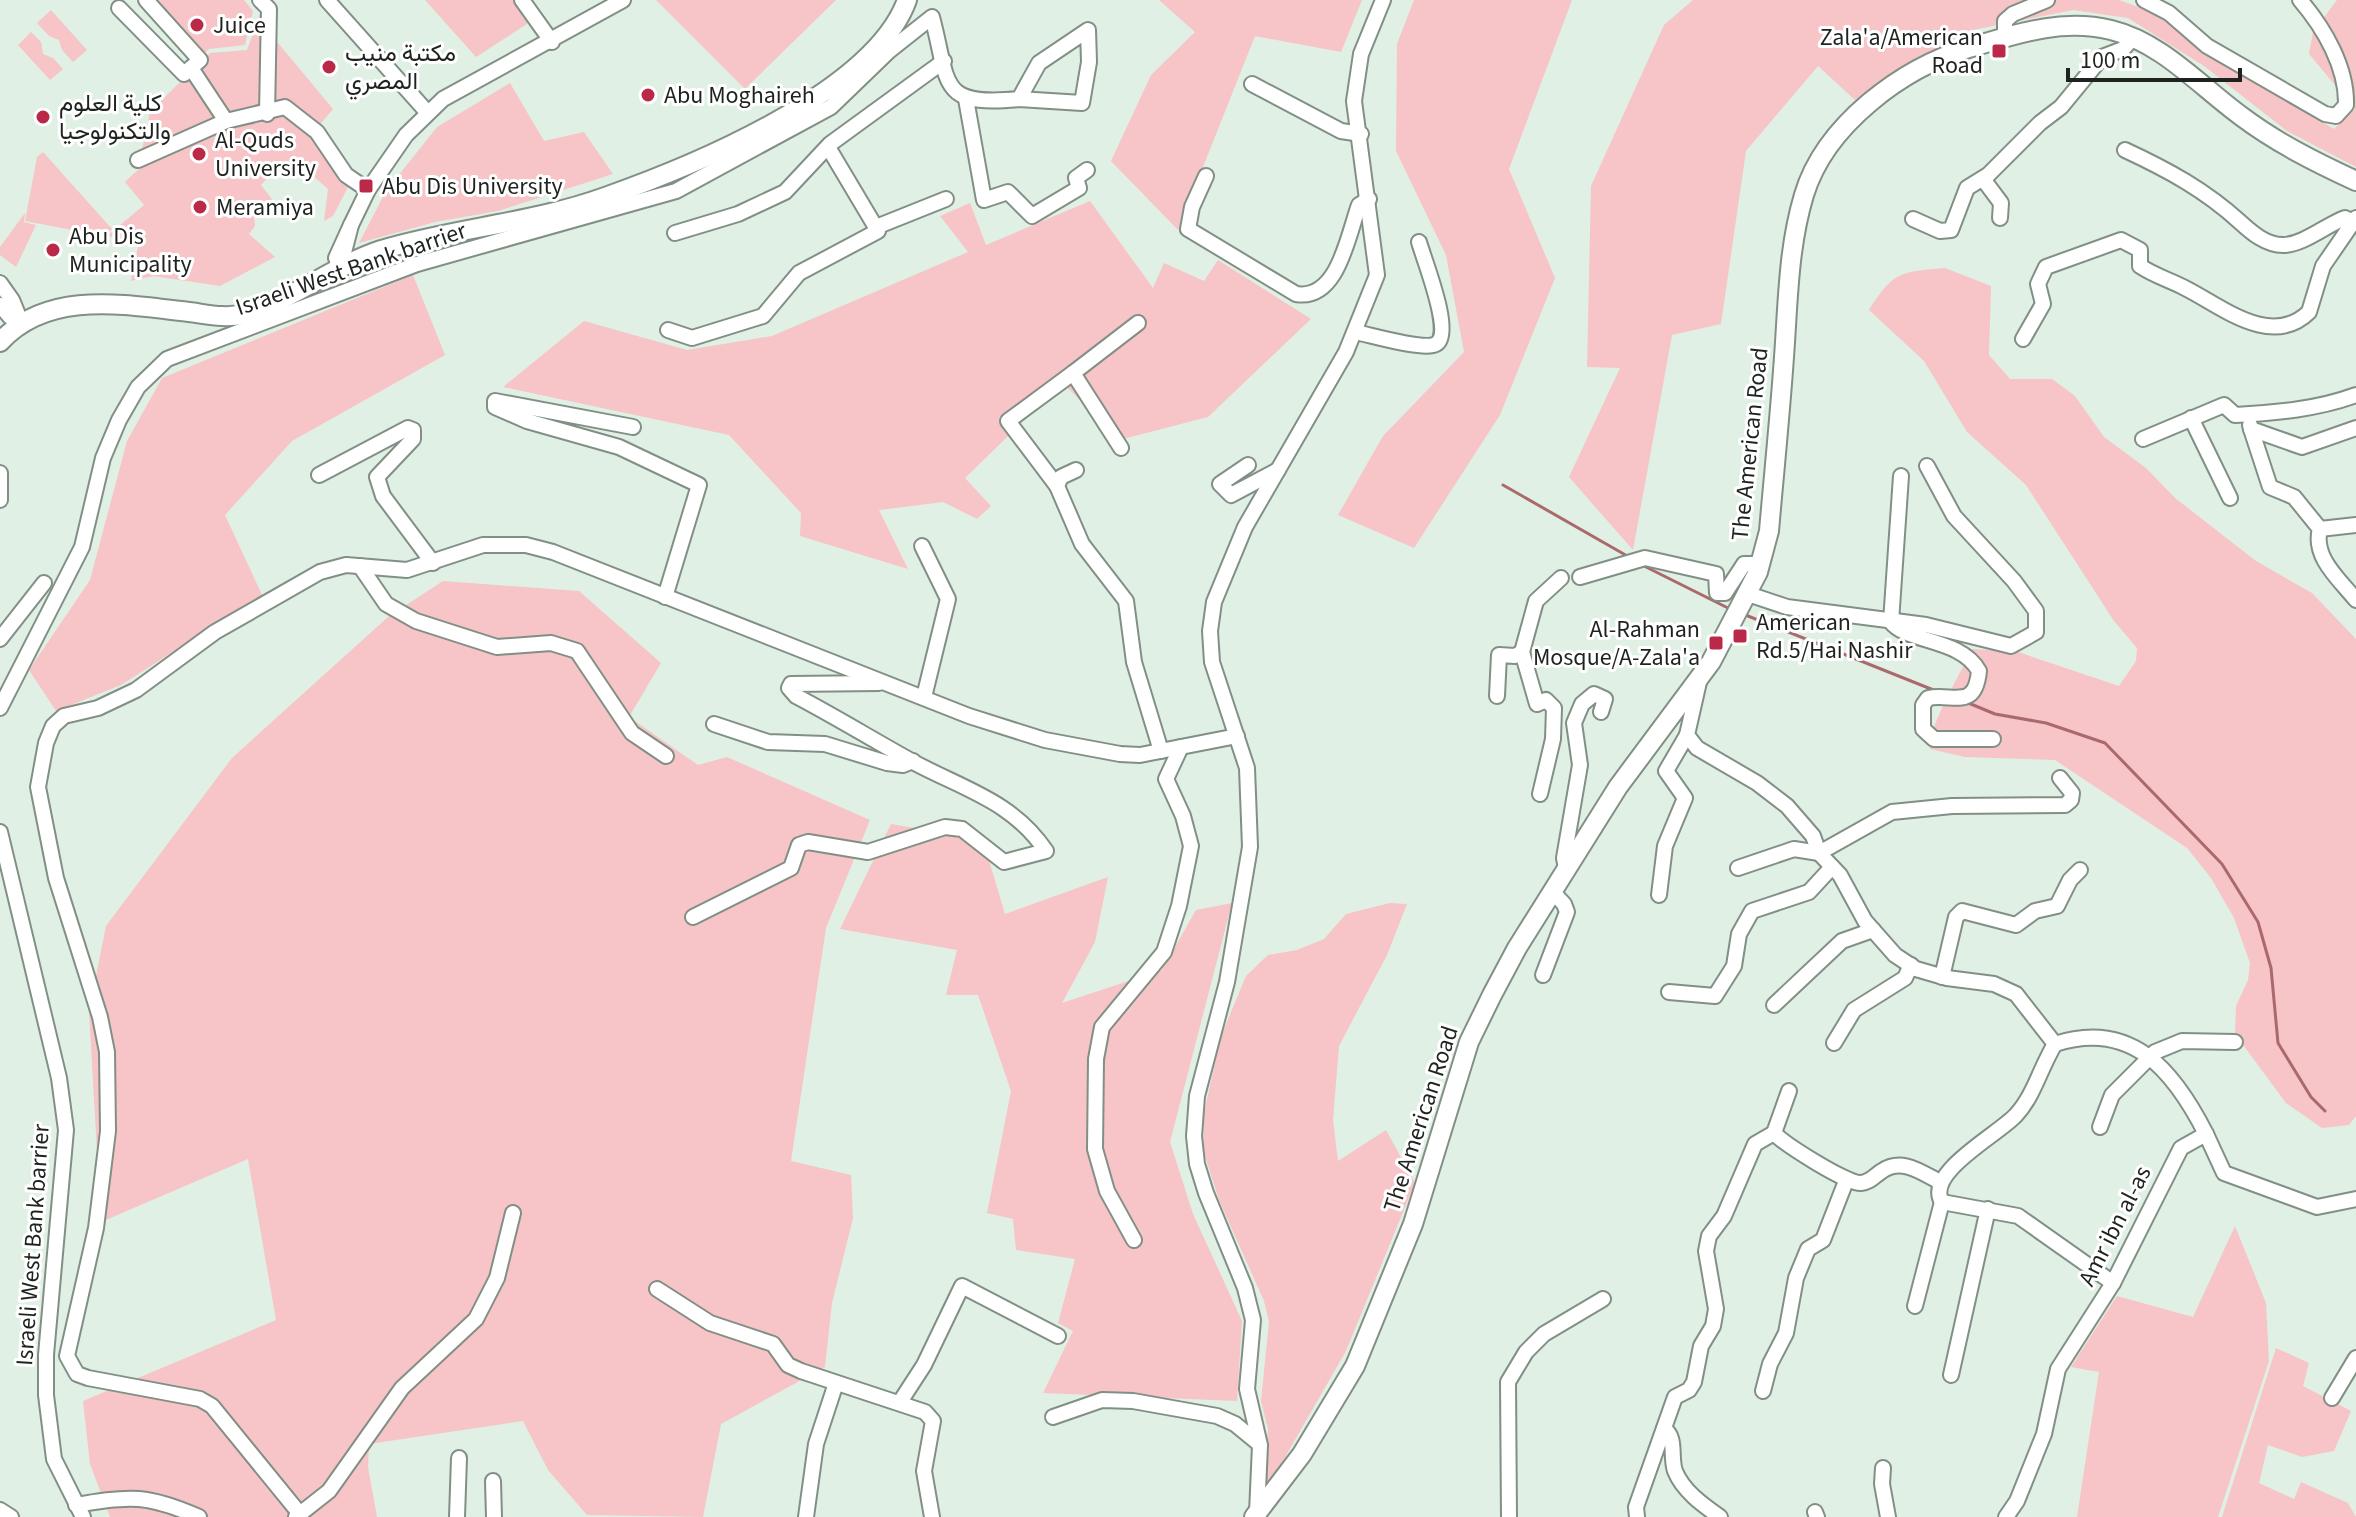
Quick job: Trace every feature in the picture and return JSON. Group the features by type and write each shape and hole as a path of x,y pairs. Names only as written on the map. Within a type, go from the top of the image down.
{"main road":[{"path":"0,342 9,317 53,299 95,293 216,306 238,304 341,259 433,224 570,197 715,140 786,106 848,63 885,21 894,0"},
{"path":"341,259 604,197 724,147 810,101 855,70 888,37 907,0"},
{"name":"The American Road","path":"1256,1515 1302,1454 1355,1366 1413,1224 1469,1042 1517,948 1618,787 1699,679 1748,594 1769,531 1792,251 1804,193 1823,158 1854,116 1901,77 1945,55 2038,27 2078,26 2111,30 2154,49 2276,141 2356,181"}],"street":[{"path":"119,8 184,74 200,60 146,0"},
{"path":"260,0 269,9 267,114"},
{"path":"327,0 427,112"},
{"path":"522,0 552,42"},
{"path":"341,259 351,225 368,190 406,135 427,112 463,86 552,42 623,0"},
{"path":"1256,1515 1260,1445 1247,1389 1253,1320 1245,1288 1206,1193 1197,1164 1194,1136 1197,1096 1227,982 1250,847 1249,779 1212,662 1210,631 1214,602 1245,527 1355,332 1377,275 1361,134 1354,101 1355,78 1383,0"},
{"path":"2005,37 2005,21 2013,14 2047,0"},
{"path":"2144,0 2169,13 2207,46 2325,114 2336,116 2346,105 2347,93 2328,39 2300,0"},
{"name":"Israeli West Bank barrier","path":"0,708 82,547 103,458 119,420 138,387 167,359 417,264 676,191 831,107 889,51 932,17 944,61"},
{"path":"675,233 738,214 785,192 828,147 944,61 949,85 957,95 966,99 1082,103 1089,62 1088,30 1039,63 1019,99"},
{"path":"1913,219 1940,231 1951,230 1967,188 1983,179 2061,107 2102,57 2123,49 2132,39"},
{"path":"191,68 226,121"},
{"path":"1252,84 1341,131 1361,134"},
{"path":"966,99 984,200 1008,192 1032,216 1079,188 1076,178 1087,170"},
{"path":"138,160 226,121 267,114 285,107 317,132 346,175 368,190"},
{"path":"668,330 692,338 763,316 799,273 878,231 828,147"},
{"path":"2023,339 2043,304 2038,284 2046,267 2121,240 2140,250 2140,266 2163,281 2182,286 2258,325 2287,326 2309,312 2323,266 2353,219 2334,222 2294,243 2268,242 2254,234 2206,191 2125,150"},
{"path":"1206,176 1192,207 1188,229 1296,294 1306,296 1319,291 1337,269 1359,205 1369,199"},
{"path":"1983,179 2001,203 2000,218"},
{"path":"876,227 946,199"},
{"path":"1355,332 1427,346 1441,340 1444,333 1442,320 1419,242"},
{"path":"0,283 9,317"},
{"path":"1138,323 1008,421 1057,486 1082,544 1126,601 1134,662 1161,751"},
{"path":"1073,373 1121,448"},
{"path":"2248,422 2356,395"},
{"path":"633,427 495,401 495,407 527,421 619,447 699,485 665,597"},
{"path":"2143,439 2224,405 2248,422 2302,447 2356,428"},
{"path":"2191,418 2230,498"},
{"path":"2248,422 2270,487 2294,497 2320,529"},
{"path":"319,475 408,428 413,430 413,439 377,477 383,496 433,563"},
{"path":"1248,465 1220,484 1231,495 1279,469"},
{"path":"1748,594 1787,607 1926,625 2011,646 2036,632 2036,611 2014,581 1954,516 1927,466"},
{"path":"1057,486 1061,477 1076,470"},
{"path":"0,473 0,500"},
{"path":"1891,622 1901,476"},
{"path":"2320,529 2356,525"},
{"path":"2320,529 2317,539 2324,562 2356,600"},
{"path":"513,1213 497,1278 476,1319 402,1388 329,1491 298,1516 212,1406 200,1399 77,1374 67,1356 71,1327 96,1228 108,1131 107,1052 100,1017 56,878 38,787 46,743 53,726 64,716 98,708 136,690 215,632 320,572 346,565 407,570 483,545 526,545 1045,740 1120,754 1161,751 1237,736"},
{"path":"922,546 948,599 924,697"},
{"path":"1580,577 1645,558 1716,574 1717,593 1725,593 1744,564 1760,564"},
{"path":"360,566 386,604 416,621 497,647 551,643 577,651 632,733 666,756"},
{"path":"1540,794 1553,739 1552,702 1546,700 1537,704 1522,652 1536,601 1561,578"},
{"path":"0,639 44,583"},
{"path":"1891,622 1903,631 1966,656 1979,671 1976,686 1966,697 1953,701 1928,698 1922,716 1927,736 1993,739"},
{"path":"1497,696 1499,655 1515,656 1522,652"},
{"path":"1659,895 1665,846 1685,798 1666,771 1687,735 1699,679"},
{"path":"693,917 791,868 799,845 808,842 868,852 945,827 962,829 1004,862 1046,851 1030,828 1012,811 913,761 796,696 789,688 791,684 807,682 887,683"},
{"path":"1566,869 1564,858 1580,765 1574,723 1589,696 1601,694 1605,699 1601,712"},
{"path":"714,724 768,742 825,744 887,763 903,765 913,761"},
{"path":"1687,735 1697,748 1781,801 1813,836 1819,853 1832,867 1873,930 1895,955 1942,977 1994,984 2016,994 2055,1044"},
{"path":"1553,739 1577,744"},
{"path":"1134,1240 1107,1191 1095,1149 1096,1059 1102,1027 1164,952 1179,906 1191,846 1183,816 1166,779 1181,747"},
{"path":"1738,868 1794,849 1819,853 1892,812 1952,806 2065,805 2071,800 2072,793 2060,778"},
{"name":"Israeli West Bank barrier","path":"0,832 59,1078 66,1130 46,1355 46,1395 54,1459 80,1511"},
{"path":"1669,992 1715,996 1734,966 1739,934 1752,911 1809,892 1832,867"},
{"path":"1942,977 1956,917 1962,911 2016,925 2035,911 2057,906 2070,880 2080,870"},
{"path":"1543,975 1567,912 1552,891"},
{"path":"1774,1005 1804,981 1842,941 1873,930"},
{"path":"1834,1043 1854,1010 1905,978 1911,965"},
{"path":"1915,1306 1942,1202 1938,1195 1940,1182 1948,1171 2017,1115 2055,1044 2077,1037 2134,1044 2151,1057 2194,1111 2224,1173 2317,1207 2356,1199"},
{"path":"2100,1127 2112,1095 2166,1045 2182,1041 2235,1042"},
{"path":"1637,1517 1636,1507 1675,1397 1689,1390 1694,1382 1701,1346 1715,1318 1706,1251 1709,1236 1724,1216 1755,1144 1774,1133 1789,1091"},
{"path":"1774,1133 1846,1181 1872,1180 1884,1169 1898,1165 1911,1167 1940,1182"},
{"name":"Amr ibn al-as","path":"2006,1517 2017,1501 2044,1434 2058,1369 2113,1283 2181,1148 2206,1134"},
{"path":"1763,1391 1770,1364 1786,1333 1796,1278 1808,1249 1823,1240 1846,1181"},
{"path":"1942,1202 2018,1216 2113,1283"},
{"path":"1951,1375 1988,1209"},
{"path":"900,1402 924,1365 962,1286 1058,1336"},
{"path":"657,1289 710,1323 773,1344 788,1365 925,1412 933,1421 924,1471 932,1517"},
{"path":"1509,1517 1508,1382 1526,1352 1544,1334 1603,1299"},
{"path":"2332,1398 2356,1358"},
{"path":"806,1517 816,1444 836,1383"},
{"path":"1053,1417 1102,1400 1133,1401 1217,1416 1247,1432 1260,1445"},
{"path":"1664,1429 1672,1440 1675,1473 1691,1495 1720,1517"},
{"path":"457,1517 459,1458"},
{"path":"1883,1468 1882,1484 1888,1517"},
{"path":"493,1481 494,1517"},
{"path":"80,1511 123,1496 151,1499 199,1517"},
{"path":"0,1510 11,1517"}],"shaded area":[{"path":"153,0 244,0 253,11 245,45 209,49 200,57"},
{"path":"425,0 517,0 533,20 476,57"},
{"path":"656,0 836,0 745,89"},
{"path":"1159,0 1362,0 1341,52 1255,36 1178,230 1111,161 1151,75 1195,32"},
{"path":"1414,0 1572,0 1509,169 1555,278 1500,415 1414,548 1338,515 1383,436 1464,352 1446,255 1396,151 1397,44"},
{"path":"1693,0 2119,0 2152,12 2232,68 2334,129 2355,109 2309,54 2313,32 2337,0 2356,0 2356,167 2287,131 2204,66 2128,18 2073,10 1968,31 1855,100 1818,66 1746,151 1721,324 1672,335 1633,550 1569,477 1620,368 1587,367 1591,186 1664,25"},
{"path":"263,6 265,112 228,118 195,68 210,53 247,50"},
{"path":"51,10 87,50 73,62 62,50 59,40 49,36 37,23"},
{"path":"31,32 41,42 43,54 53,58 63,69 50,80 18,45"},
{"path":"273,37 333,109 317,128 285,105 270,110"},
{"path":"190,72 221,118 141,155 150,112"},
{"path":"510,83 544,141 584,132 613,174 498,211 435,222 359,243 386,191 437,127"},
{"path":"284,113 320,146 336,165 348,187 333,216 324,221 328,189 296,161 284,172 279,166 261,185 272,199 254,216 255,226 249,234 275,257 220,286 153,276 131,281 139,242 107,236 144,205 125,182 141,168 178,146 220,130"},
{"path":"43,152 112,229 104,236 25,221 37,157"},
{"path":"1090,201 1153,288 1164,263 1204,281 1218,260 1311,319 1208,417 1119,440 1063,383 965,478 991,506 977,519 943,502 879,510 908,569 800,536 801,513 729,435 503,387 584,321 687,350 772,336 968,252 940,216 970,203 986,245"},
{"path":"25,213 24,222 36,225 16,267 0,255 0,247"},
{"path":"1945,268 1991,286 1989,355 2010,379 2052,379 2075,396 2104,437 2146,468 2175,498 2256,561 2312,593 2356,639 2356,1116 2349,1125 2322,1128 2286,1103 2235,1034 2236,1006 2248,980 2250,963 2234,918 2211,878 2187,848 2055,760 1965,757 1930,749 1934,726 1972,649 2018,652 2119,686 2136,661 2137,648 2114,621 2026,485 1967,432 1924,361 1869,310 1885,288 1900,276"},
{"path":"413,275 445,355 292,441 225,515 262,595 121,685 56,711 29,670 90,580 127,441 162,378"},
{"path":"443,581 579,591 661,663 629,717 698,765 727,757 870,820 826,928 791,1161 851,1175 853,1218 832,1303 825,1367 721,1424 703,1517 587,1515 548,1470 523,1421 369,1444 368,1467 377,1517 110,1517 90,1464 83,1401 276,1320 248,1159 101,1222 89,1011 106,926 232,758 388,617"},
{"path":"891,824 983,840 1005,914 1108,877 1095,942 1062,1003 1162,970 1196,910 1232,903 1170,1142 1193,1214 1242,1321 1237,1401 1043,1393 1073,1331 1058,1323 1075,1259 1016,1250 1013,1219 987,1213 1011,1091 978,995 946,995 957,950 840,929"},
{"path":"1390,903 1407,904 1387,955 1339,1046 1333,1120 1338,1161 1386,1130 1415,1183 1346,1351 1264,1494 1268,1429 1261,1401 1269,1322 1264,1301 1219,1200 1203,1150 1204,1113 1221,1036 1246,976 1268,955 1297,950 1324,939 1346,914"},
{"path":"2235,1226 2266,1303 2269,1361 2218,1517 2077,1517 2099,1372 2071,1367 2117,1296 2193,1317"},
{"path":"2276,1348 2309,1363 2303,1386 2351,1411 2334,1451 2302,1457 2268,1445 2259,1483 2294,1499 2301,1482 2348,1503 2356,1517 2222,1517"}],"waterway":[{"path":"1503,485 1629,557"},
{"path":"1642,565 1732,610"},
{"path":"1743,614 1936,691"},
{"path":"1966,702 1995,714 2046,723 2105,743 2222,864 2258,922 2271,968 2278,1043 2311,1097 2325,1111"}],"place":[{"name":"Juice","path":"197,25"},
{"name":"Zala'a/American Road","path":"1999,51"},
{"name":"مكتبة منيب المصري","path":"329,67"},
{"name":"Abu Moghaireh","path":"648,95"},
{"name":"كلية العلوم والتكنولوجيا","path":"43,117"},
{"name":"Al-Quds University","path":"199,154"},
{"name":"Abu Dis University","path":"366,186"},
{"name":"Meramiya","path":"200,207"},
{"name":"Abu Dis Municipality","path":"53,250"},
{"name":"American Rd.5/Hai Nashir","path":"1740,636"},
{"name":"Al-Rahman Mosque/A-Zala'a","path":"1716,643"}]}
